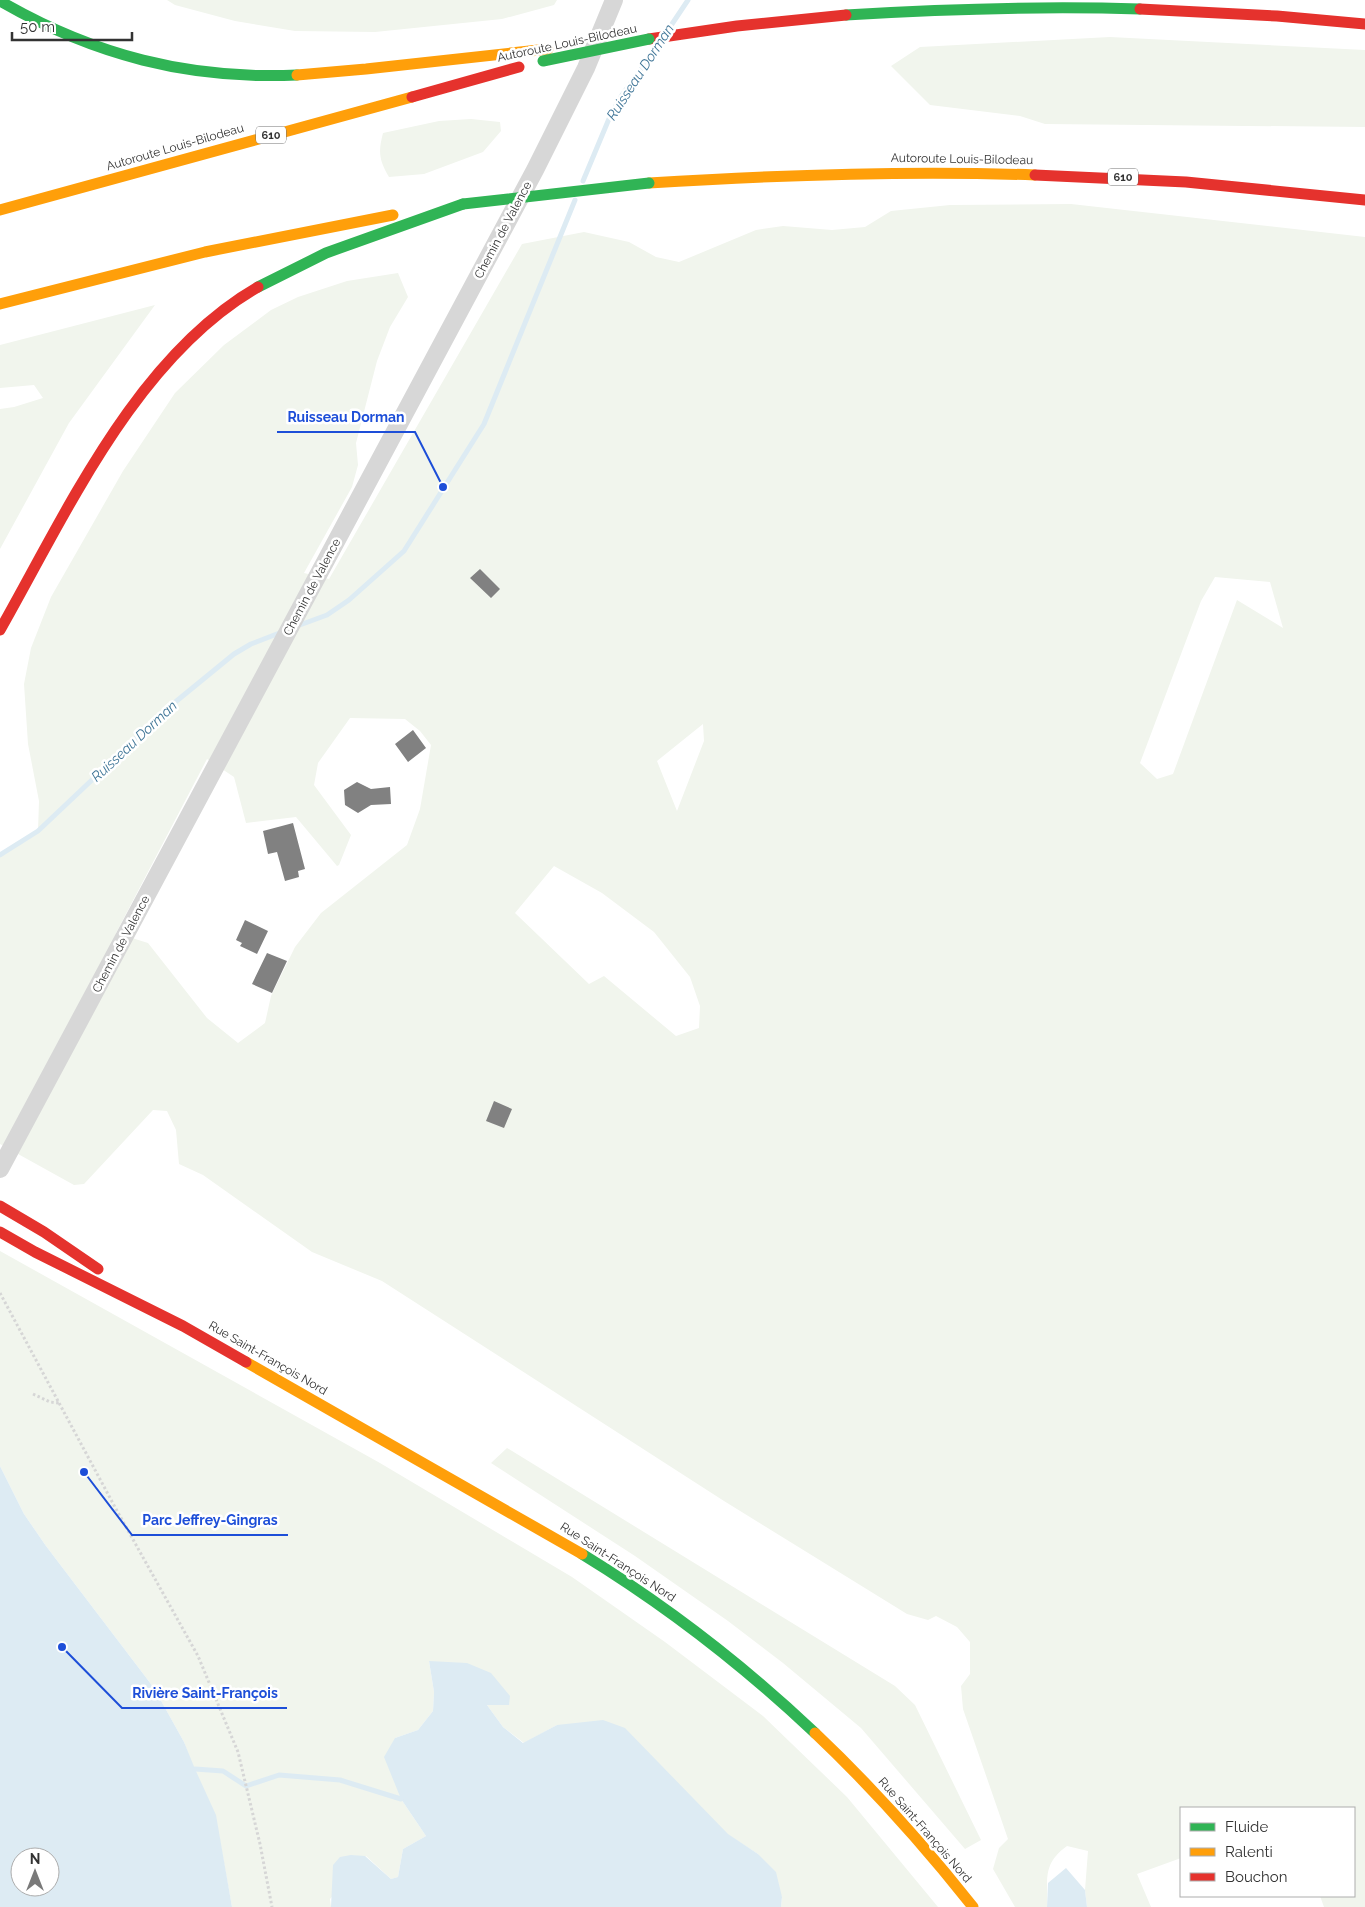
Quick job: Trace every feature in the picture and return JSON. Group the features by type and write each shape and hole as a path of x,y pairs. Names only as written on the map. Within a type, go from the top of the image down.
{"main road":[{"path":"0,1 48,27 103,50 164,66 212,73 250,75 325,74 649,39"},
{"name":"Autoroute Louis-Bilodeau","path":"0,210 445,86 535,63 649,39 732,26 894,10 1034,4 1203,8 1365,24"},
{"name":"Autoroute Louis-Bilodeau","path":"0,304 134,269 339,224 463,204 649,183 828,173 1012,173 1183,181 1365,200"},
{"path":"0,630 119,424 149,383 190,338 238,300 297,266 328,252 463,204"},
{"name":"Rue Saint-François Nord","path":"0,1206 44,1232 184,1326"},
{"name":"Rue Saint-François Nord","path":"0,1232 35,1252 184,1326 568,1545 623,1579 684,1622 792,1711 846,1762 918,1840 972,1907"}],"street":[{"name":"Chemin de Valence","path":"0,1170 555,131 592,55 614,0"}],"path":[{"path":"0,1293 201,1665 238,1752 260,1844 272,1907"},
{"path":"33,1394 50,1402 60,1404"}],"shaded area":[{"path":"167,0 557,0 554,5 502,19 375,32 295,31 235,21 175,5"},
{"path":"1110,37 1365,50 1365,127 1045,124 1020,116 930,105 891,66 920,47"},
{"path":"471,119 500,122 501,131 483,152 424,174 389,177 380,156 383,133 439,121"},
{"path":"1071,204 1365,237 1365,1907 1324,1907 1320,1897 1355,1897 1355,1807 1180,1807 1180,1858 1137,1874 1151,1907 1087,1907 1085,1890 1088,1851 1067,1846 1053,1859 1050,1866 1047,1880 1047,1907 1015,1907 993,1869 999,1848 1008,1839 963,1709 961,1686 970,1674 970,1642 957,1627 936,1616 928,1620 907,1614 724,1501 382,1281 312,1252 203,1175 179,1164 176,1130 167,1111 153,1110 84,1184 74,1185 0,1144 0,855 38,831 39,801 28,744 24,684 31,648 51,597 123,471 175,393 224,345 271,310 298,297 347,281 398,273 408,297 390,327 377,361 356,443 358,465 352,487 304,573 329,579 522,244 584,232 629,242 656,257 679,262 756,230 783,226 832,230 865,227 891,211 950,205","holes":["1215,577 1270,582 1283,628 1237,600 1173,774 1157,779 1140,763 1201,601","350,718 405,719 420,731 431,745 420,809 407,845 321,913 295,947 271,996 265,1023 238,1043 207,1018 148,943 116,933 207,759 234,777 246,823 296,817 337,866 339,865 351,835 314,785 318,763","703,724 704,741 677,811 657,761","554,866 602,893 654,932 690,977 700,1006 699,1028 676,1036 604,976 589,984 515,913"]},
{"path":"155,305 69,423 0,549 0,409 14,407 43,398 34,385 0,388 0,345"},
{"path":"0,1251 380,1463 572,1577 665,1642 763,1716 847,1797 938,1907 781,1907 782,1897 758,1854 557,1725 524,1743 503,1727 487,1705 429,1661 434,1692 433,1711 418,1730 395,1738 401,1799 426,1836 403,1849 398,1877 391,1879 366,1856 330,1899 331,1907 232,1907 220,1841 184,1742 154,1688 46,1546 24,1514 0,1466"},
{"path":"507,1448 895,1686 915,1705 981,1840 965,1849 861,1728 783,1663 728,1621 635,1556 491,1463"},
{"path":"0,1466 24,1514 46,1546 154,1688 184,1742 216,1815 232,1907 0,1907"},
{"path":"429,1661 467,1663 491,1673 510,1696 509,1705 487,1705 503,1727 523,1743 557,1725 603,1720 625,1728 728,1834 758,1854 776,1872 782,1897 781,1907 331,1907 333,1865 340,1857 351,1855 365,1856 391,1879 398,1877 403,1849 426,1836 401,1799 384,1757 395,1738 418,1730 433,1711 434,1692"},
{"path":"1066,1868 1085,1890 1087,1907 1047,1907 1048,1883"}],"building":[{"path":"480,569 500,589 491,598 470,578"},
{"path":"413,730 426,748 408,762 395,744"},
{"path":"357,782 371,789 390,787 391,804 371,805 358,813 345,805 344,790"},
{"path":"293,823 305,869 298,871 299,877 285,881 277,852 268,854 263,831"},
{"path":"245,920 268,931 257,954 240,946 242,943 236,940"},
{"path":"267,953 287,961 272,993 252,984"},
{"path":"494,1101 512,1109 504,1128 486,1121"}],"waterway":[{"name":"Ruisseau Dorman","path":"670,27 688,0"},
{"name":"Ruisseau Dorman","path":"583,181 611,114 622,95 656,49"},
{"name":"Ruisseau Dorman","path":"297,626 327,615 349,600 404,551 484,424 575,200"},
{"name":"Ruisseau Dorman","path":"0,855 38,831 168,708 234,654 251,644 282,632"},
{"path":"195,1769 223,1771 246,1786 279,1775 340,1780 401,1799"}],"traffic: fast":[{"path":"0,1 70,36 143,60 180,68 218,73 297,75"},
{"path":"846,15 993,9 1140,9"},
{"path":"543,61 649,39"},
{"path":"463,204 649,183"},
{"path":"258,287 326,253 463,204"},
{"path":"582,1554 644,1594 703,1637 760,1683 815,1733"}],"traffic: slow":[{"path":"297,75 548,49"},
{"path":"0,210 412,97"},
{"path":"649,183 842,174 1035,175"},
{"path":"0,304 205,252 393,215"},
{"path":"246,1362 582,1554"},
{"path":"815,1733 897,1817 973,1907"}],"traffic: jam":[{"path":"1140,9 1277,16 1365,24"},
{"path":"649,39 737,26 846,15"},
{"path":"412,97 519,67"},
{"path":"1035,175 1186,182 1365,200"},
{"path":"0,630 79,488 108,441 140,395 176,354 215,317 258,287"},
{"path":"0,1206 44,1232 98,1269"},
{"path":"0,1232 35,1252 183,1326 246,1362"}],"place":[{"name":"Ruisseau Dorman","path":"443,487"},
{"name":"Parc Jeffrey-Gingras","path":"84,1472"},
{"name":"Rivière Saint-François","path":"62,1647"}]}
